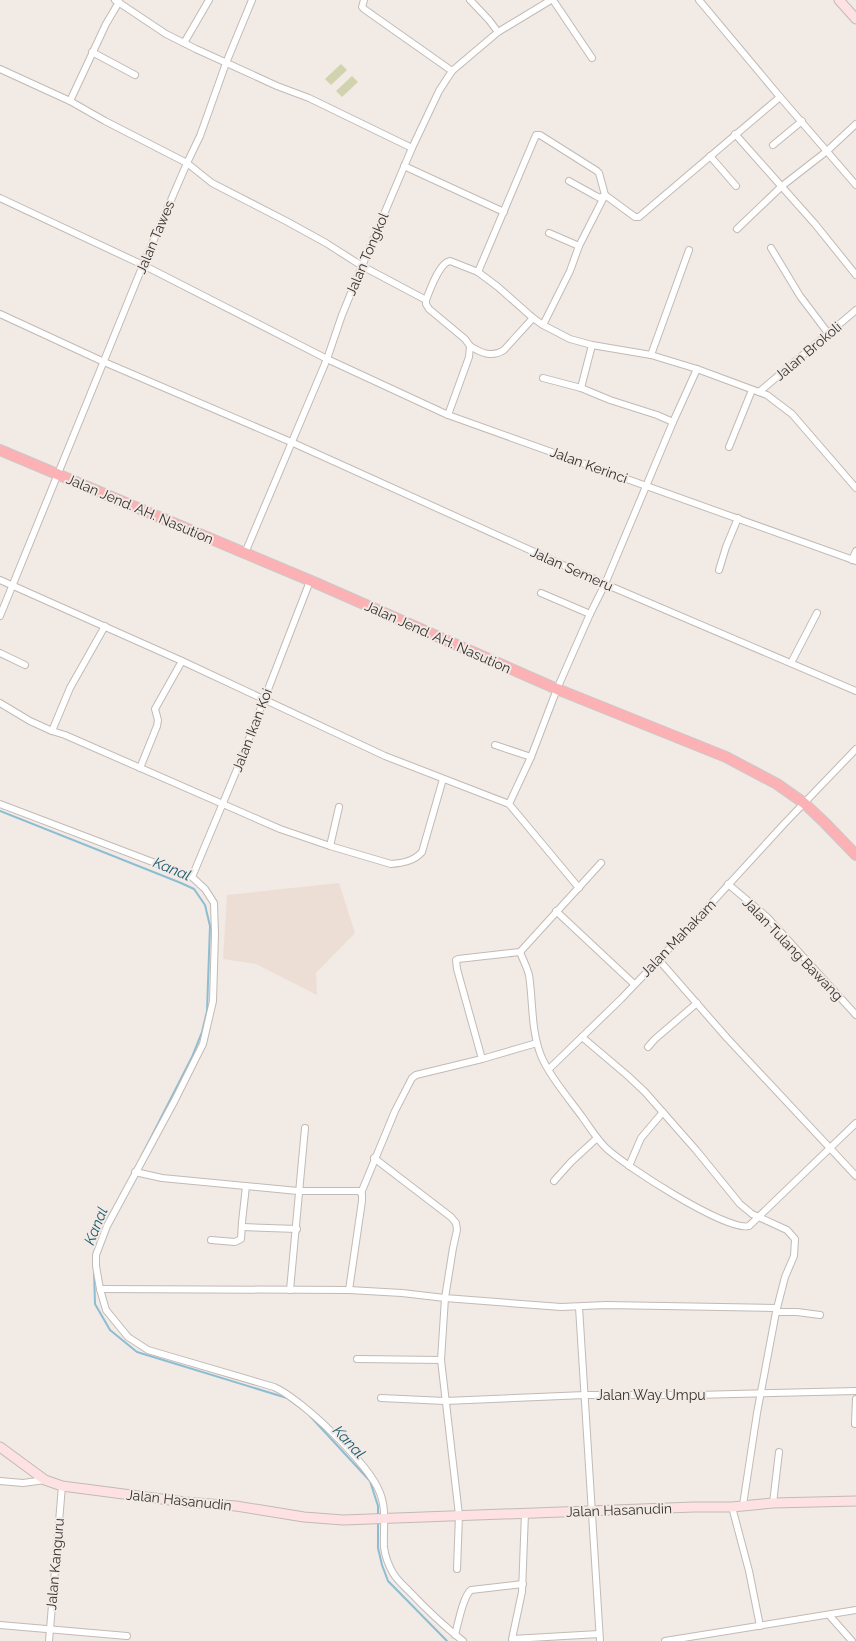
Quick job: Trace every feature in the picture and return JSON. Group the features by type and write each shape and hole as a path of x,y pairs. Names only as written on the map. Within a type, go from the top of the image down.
{"highway":[{"name":"Jalan Jend. AH. Nasution","path":"0,450 245,553 557,688 726,757 763,776 804,803 856,855"}],"main road":[{"path":"839,0 856,19"},
{"name":"Jalan Hasanudin","path":"0,1447 45,1480 62,1486 185,1502 236,1506 304,1517 343,1520 732,1507 773,1503 856,1501"}],"street":[{"path":"184,43 209,0"},
{"name":"Jalan Tawes","path":"0,616 143,265 200,136 226,63 252,0"},
{"path":"364,0 362,7 364,9 452,71"},
{"path":"472,0 498,32"},
{"path":"552,0 592,58"},
{"name":"Jalan Tongkol","path":"245,553 327,359 342,315 362,266 404,166 439,90 452,71 498,32 552,0"},
{"path":"699,0 780,98 802,121 856,185"},
{"path":"70,101 117,1 166,34 184,43 226,63 309,98 412,148"},
{"path":"92,52 135,75"},
{"path":"0,69 70,101 105,121 187,163 212,183 326,243 362,266 426,300"},
{"path":"478,272 535,136 538,135 597,171 599,173 605,195 635,217 638,217 735,134 780,98"},
{"path":"773,146 802,121"},
{"path":"737,229 782,186 827,152 856,124"},
{"path":"735,134 782,186 856,275"},
{"path":"710,156 736,186"},
{"path":"404,166 504,212"},
{"path":"569,181 600,198 605,195"},
{"path":"543,325 570,271 579,246 605,195"},
{"name":"Jalan Kerinci","path":"0,198 143,265 327,359 448,415 854,560"},
{"path":"548,233 579,246"},
{"path":"771,248 800,296 828,333"},
{"path":"651,355 688,250"},
{"path":"533,318 504,350 499,354 489,354 470,346 429,309 426,304 426,300 440,270 446,262 450,261 478,272 498,287 533,318 570,339 592,345 651,355 697,369 756,391 777,402 792,414 856,488"},
{"name":"Jalan Brokoli","path":"756,391 828,333 832,332 856,310"},
{"name":"Jalan Semeru","path":"0,314 104,362 291,442 605,584 856,691"},
{"path":"580,388 592,345"},
{"path":"448,415 469,357 470,346"},
{"path":"509,804 531,757 557,688 605,584 645,486 697,369"},
{"path":"543,378 580,388 673,422"},
{"path":"728,447 756,391"},
{"path":"719,570 726,547 738,518"},
{"path":"854,560 856,552"},
{"path":"0,580 182,661 385,756 509,804 579,888"},
{"name":"Jalan Ikan Koi","path":"192,877 223,804 310,581"},
{"path":"541,593 590,614"},
{"path":"791,663 817,613"},
{"path":"52,731 70,688 105,626"},
{"path":"0,653 25,665"},
{"path":"140,768 157,726 158,720 155,709 182,661"},
{"path":"0,703 30,721 52,731 280,828 330,846 392,864 400,864 414,860 422,852 443,779"},
{"path":"495,744 531,757"},
{"name":"Jalan Mahakam","path":"549,1069 658,959 856,749"},
{"path":"0,804 192,877 205,889 214,904 215,934 213,1001 203,1044 175,1100 107,1226 96,1254 96,1266 100,1289 106,1310 118,1327 132,1341 148,1350 285,1391 309,1410 340,1441 371,1478 380,1492 384,1548 393,1573 419,1601 463,1641"},
{"path":"330,846 339,808"},
{"path":"482,1059 457,969 456,960 520,952 601,863"},
{"name":"Jalan Tulang Bawang","path":"728,884 767,917 856,1015"},
{"path":"556,911 634,984"},
{"path":"520,952 528,974 537,1043 540,1054 549,1069 597,1138 617,1158 675,1196 726,1221 746,1227 749,1226 829,1147 856,1123"},
{"path":"658,959 733,1044 856,1176"},
{"path":"648,1047 697,1003"},
{"path":"582,1036 628,1076 662,1112 696,1150 740,1204 758,1217 787,1230 795,1239 794,1256 785,1277 776,1310 743,1505"},
{"path":"348,1290 362,1201 361,1193 374,1158 395,1110 412,1078 537,1043"},
{"path":"629,1166 641,1138 662,1112"},
{"path":"290,1290 297,1230 298,1191 305,1128"},
{"path":"554,1181 571,1162 597,1138"},
{"path":"374,1158 452,1217 456,1223 457,1230 445,1298 441,1360 459,1515 457,1569"},
{"path":"135,1172 162,1178 298,1191 357,1190 361,1193"},
{"path":"211,1240 238,1241 241,1239 246,1186"},
{"path":"242,1226 297,1230"},
{"path":"100,1289 348,1290 579,1307 606,1305 776,1310 820,1315"},
{"path":"525,1513 523,1584 512,1640 600,1638 579,1307"},
{"path":"357,1359 441,1360"},
{"name":"Jalan Way Umpu","path":"381,1398 446,1401 585,1395 696,1395 762,1392 856,1391"},
{"path":"854,1424 856,1399"},
{"path":"773,1503 779,1452"},
{"path":"0,1481 23,1483 45,1480"},
{"name":"Jalan Kanguru","path":"49,1641 62,1486"},
{"path":"732,1507 749,1571 760,1626"},
{"path":"455,1635 466,1599 471,1590 523,1584"},
{"path":"665,1641 856,1610"},
{"path":"830,1615 851,1641"},
{"path":"0,1625 50,1631 128,1636"}],"shaded area":[{"path":"339,883 355,933 316,973 317,995 256,964 223,959 227,895"}],"green space":[{"path":"341,64 347,70 331,85 325,79"},
{"path":"352,76 358,82 342,97 336,91"}],"waterway":[{"name":"Kanal","path":"0,811 181,883 194,889 205,905 210,926 207,1011 202,1032 192,1057 141,1157"},
{"name":"Kanal","path":"94,1271 95,1304 110,1330 137,1352 287,1398 306,1412"},
{"name":"Kanal","path":"310,1416 370,1481 378,1506 378,1515"},
{"name":"Kanal","path":"378,1522 378,1548 388,1581 447,1641"}]}
